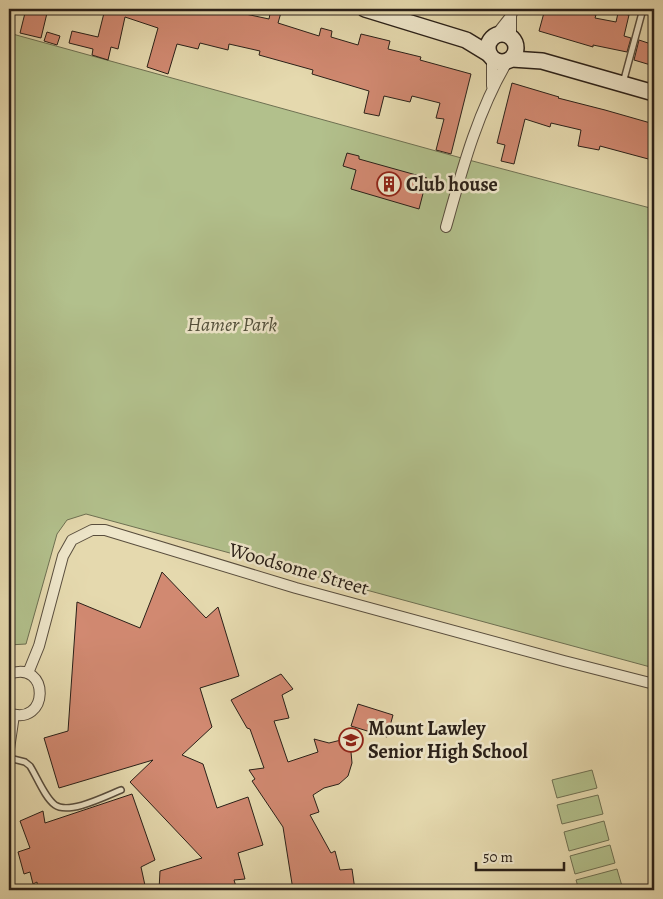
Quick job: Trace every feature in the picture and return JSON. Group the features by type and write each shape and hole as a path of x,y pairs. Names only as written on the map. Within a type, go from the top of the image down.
{"main road":[{"path":"364,9 388,12 505,52"},
{"path":"466,40 494,37"},
{"path":"494,37 488,49 542,60 654,93"}],"street":[{"path":"494,37 512,12"},
{"path":"446,227 465,159 505,52 512,12"},
{"path":"492,87 505,52"},
{"name":"Woodsome Street","path":"28,673 39,646 63,556 72,540 92,530 105,530 296,588 564,662 654,684"},
{"path":"9,674 17,671 28,673 38,683 40,697 34,709 21,715 11,714 9,749"}],"lane":[{"path":"623,84 643,9"},
{"path":"9,758 25,762 30,766 55,805 62,809 73,808 121,790"}],"green space":[{"name":"Hamer Park","path":"9,33 465,159 654,209 654,668 86,514 67,520 57,534 26,644 9,645"},
{"path":"592,770 597,788 557,798 552,780"},
{"path":"598,795 603,814 562,824 557,805"},
{"path":"604,821 609,840 569,851 564,832"},
{"path":"610,845 615,863 575,874 570,856"},
{"path":"617,869 622,886 607,890 579,890 576,880"}],"building":[{"path":"26,9 48,9 41,38 20,33"},
{"path":"105,9 222,9 269,19 271,9 282,9 278,23 319,36 321,28 332,31 331,37 358,45 361,34 390,41 388,49 421,57 420,60 471,74 451,154 436,150 444,119 436,118 440,103 412,96 410,102 384,96 379,116 364,113 369,91 312,74 313,70 259,55 260,51 229,44 228,50 200,43 198,49 177,44 168,74 147,67 158,28 125,17 118,49 111,47 108,60 92,55 93,49 69,43 72,31 98,37"},
{"path":"545,9 592,9 591,14 596,15 595,18 616,22 618,13 629,15 624,36 631,38 627,52 593,45 593,47 539,31"},
{"path":"47,32 60,36 57,45 44,41"},
{"path":"639,40 654,45 654,66 634,60"},
{"path":"512,83 558,98 654,124 652,160 600,146 599,150 578,146 581,130 551,123 550,127 525,119 514,164 501,161 505,145 497,143"},
{"name":"Club house","path":"347,153 359,156 359,159 427,178 419,209 351,189 356,170 343,166"},
{"path":"162,572 206,618 218,607 239,676 200,688 212,727 182,755 203,764 217,808 248,797 263,845 238,853 245,879 234,880 237,890 159,890 160,871 202,858 130,782 153,760 59,788 44,738 68,731 77,602 140,628"},
{"path":"281,674 293,689 282,695 289,718 274,721 288,762 318,752 314,739 329,743 341,740 346,742 351,752 352,763 348,776 339,784 324,788 313,795 319,812 310,815 331,853 335,851 340,870 352,869 355,890 293,890 283,827 252,781 255,779 249,770 264,768 250,729 247,728 231,700"},
{"path":"358,704 393,715 387,737 351,726"},
{"path":"132,794 155,860 141,867 146,890 38,890 37,882 33,884 30,872 24,874 18,852 30,848 20,821 43,811 45,823"}],"place":[{"name":"Club house","path":"389,184"},
{"name":"Mount Lawley Senior High School","path":"351,740"}]}
